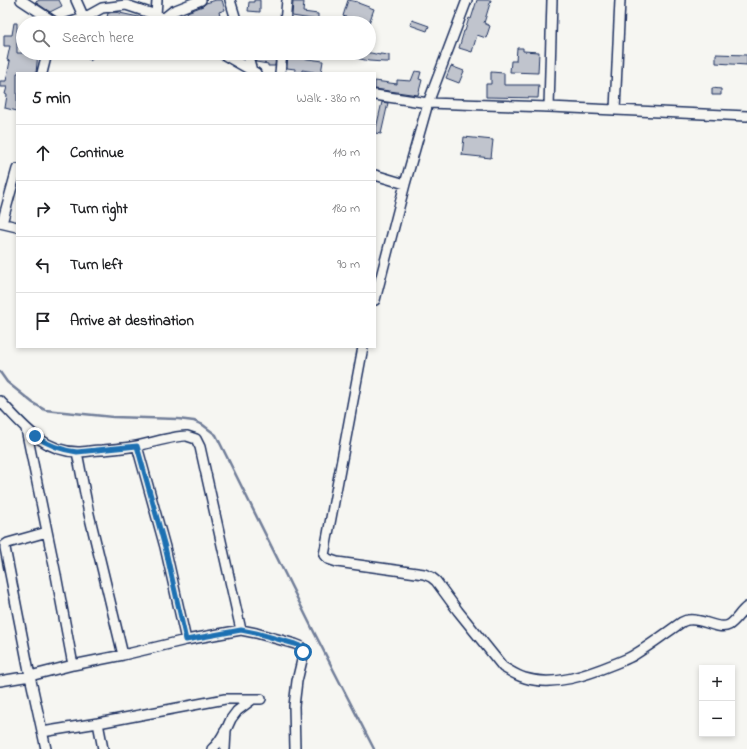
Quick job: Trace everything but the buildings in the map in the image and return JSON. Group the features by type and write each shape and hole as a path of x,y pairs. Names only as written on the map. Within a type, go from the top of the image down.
{"street":[{"path":"20,0 44,16"},
{"path":"76,0 83,16"},
{"path":"156,0 162,16"},
{"path":"167,16 173,11 201,0"},
{"path":"230,0 235,16"},
{"path":"285,16 287,0"},
{"path":"376,292 380,262 405,184 428,103 467,0"},
{"path":"549,107 552,0"},
{"path":"615,110 620,0"},
{"path":"88,16 102,8 126,2 156,16"},
{"path":"42,72 45,60"},
{"path":"233,60 254,72"},
{"path":"250,60 254,72"},
{"path":"280,72 281,60"},
{"path":"376,95 428,103 747,116"},
{"path":"16,172 1,223 16,227"},
{"path":"376,175 405,184"},
{"path":"363,348 324,555 328,559 337,562 424,574 431,577 436,581 503,667 512,673 539,681 558,681 575,678 602,669 633,656 682,622 688,620 697,619 723,627 735,620 747,607"},
{"path":"0,402 26,429 43,442 67,451 77,452 137,446 186,436 196,439 200,447 241,630"},
{"path":"26,429 73,665"},
{"path":"137,446 165,547 186,640"},
{"path":"77,452 89,514 123,655"},
{"path":"46,749 30,676 5,545 47,532"},
{"path":"0,681 30,676 186,640 241,630 256,633 300,646 303,652 294,706 295,749"},
{"path":"42,732 225,699 257,699 237,711 220,740 212,749"},
{"path":"98,723 103,749"},
{"path":"225,749 226,730"}],"waterway":[{"path":"0,372 7,382 33,403 45,410 113,417 178,419 194,421 203,425 216,435 374,749"}],"route":[{"path":"35,436 43,442 55,447 67,451 77,452 137,446 165,547 186,640 241,630 295,644 300,646 303,652"}]}
